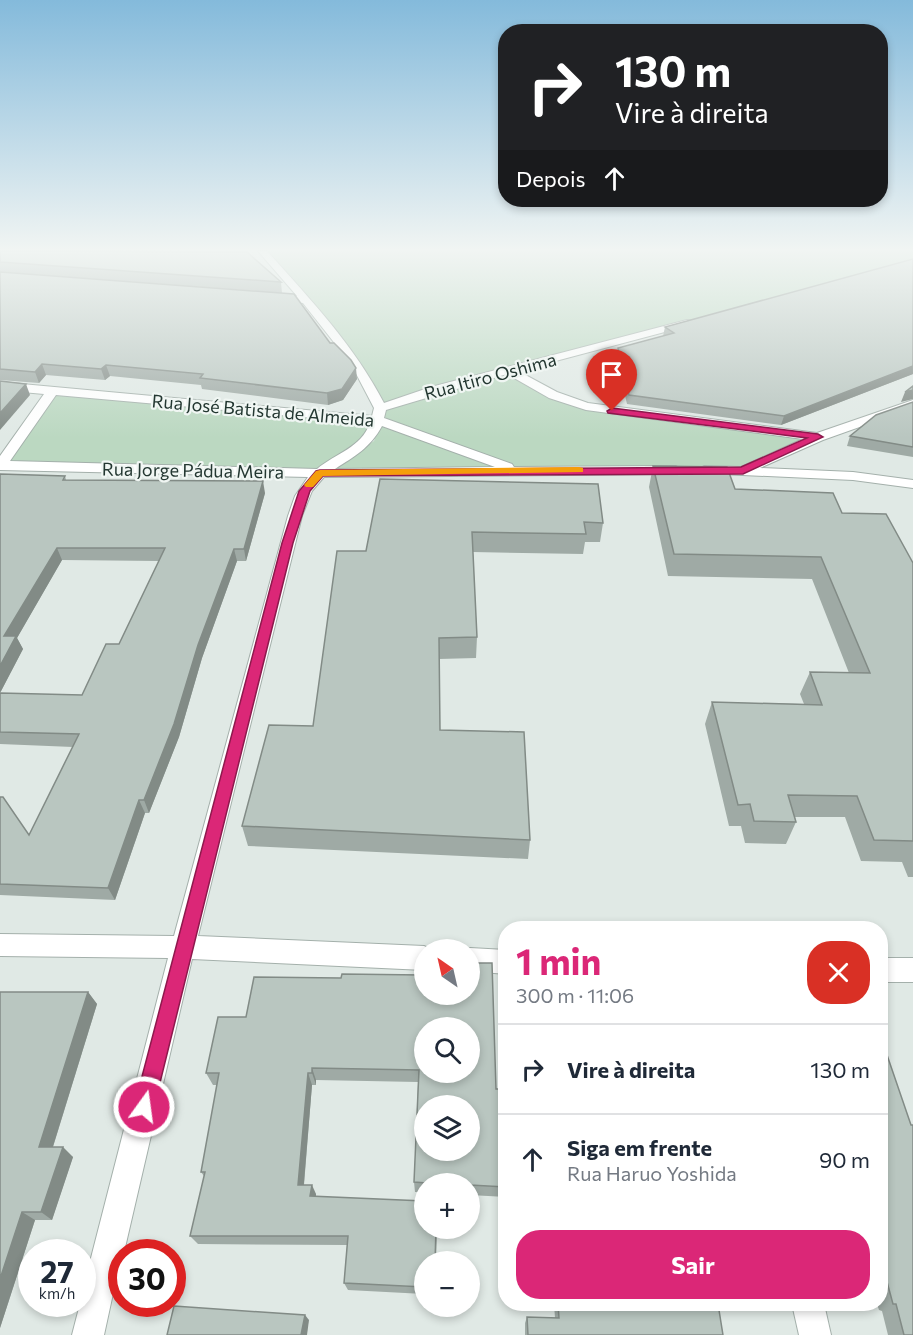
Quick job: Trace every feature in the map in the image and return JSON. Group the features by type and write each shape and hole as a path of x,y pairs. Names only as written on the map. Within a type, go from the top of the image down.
{"street":[{"path":"88,1335 183,947 288,543 305,491 320,473 367,443 376,429 379,414 366,378 351,354 316,313"},
{"name":"Rua Itiro Oshima","path":"379,414 508,371 702,319"},
{"path":"508,371 553,395 586,406 818,437"},
{"name":"Rua José Batista de Almeida","path":"0,386 379,414 518,471"},
{"path":"0,466 52,391"},
{"path":"743,471 818,437 913,404"},
{"name":"Rua Jorge Pádua Meira","path":"0,466 320,473 743,471 853,476 913,484"},
{"path":"0,945 183,947 414,958"},
{"path":"480,961 498,962"},
{"path":"888,970 913,970"},
{"path":"810,1311 815,1335"}],"green space":[{"path":"316,313 723,313 380,408 353,356"},
{"path":"512,373 575,405 809,438 743,470 520,468 380,418 382,408"},
{"path":"56,393 374,421 366,439 316,470 6,463"},
{"path":"381,423 505,468 329,471 374,441"}],"building":[{"path":"0,313 308,313 330,343 334,343 356,368 342,389 327,393 200,378 203,374 106,365 101,369 42,364 35,372 0,369"},
{"path":"715,313 913,313 913,366 784,416 629,395 618,348 674,333 665,327"},
{"path":"0,381 26,384 0,413"},
{"path":"913,402 913,447 850,436 876,415"},
{"path":"653,466 727,467 735,489 833,493 842,513 886,514 913,563 913,841 874,840 857,796 788,795 796,822 754,821 750,804 738,805 712,702 822,705 810,672 870,673 821,557 674,554"},
{"path":"0,474 65,476 63,480 263,481 244,549 234,549 198,645 174,724 144,800 139,800 108,888 0,884 0,797 3,797 29,835 79,734 0,732 0,693 82,695 106,644 119,644 165,548 57,548 4,636 16,636 0,666"},
{"path":"380,479 598,484 603,523 584,522 586,534 472,532 477,637 439,638 440,730 524,732 530,840 242,826 269,725 313,726 337,551 366,551"},
{"path":"480,963 492,963 496,1089 498,1089 498,1187 480,1186 480,1173 414,1173 415,1161 480,1161 480,1095 418,1095 418,1083 480,1083 480,1017 414,1017 414,1070 312,1068 312,1073 308,1073 298,1185 312,1185 310,1196 414,1201 414,1239 436,1239 435,1251 414,1251 414,1286 344,1283 348,1236 190,1236 205,1172 201,1172 219,1073 206,1073 218,1017 246,1017 254,977 341,978 342,974 414,975 414,1005 480,1005"},
{"path":"0,992 88,992 39,1147 63,1147 41,1212 22,1212 0,1279"},
{"path":"888,1058 911,1125 913,1125 913,1335 904,1335 896,1304 893,1304 888,1286"},
{"path":"186,1307 305,1315 301,1335 167,1335 171,1317 186,1317"},
{"path":"558,1311 719,1311 723,1335 528,1335 527,1317 559,1318"}],"slow traffic":[{"path":"310,485 320,473 579,470"}],"route":[{"path":"144,1107 288,543 305,491 320,473 743,471 818,437 612,411"}]}
